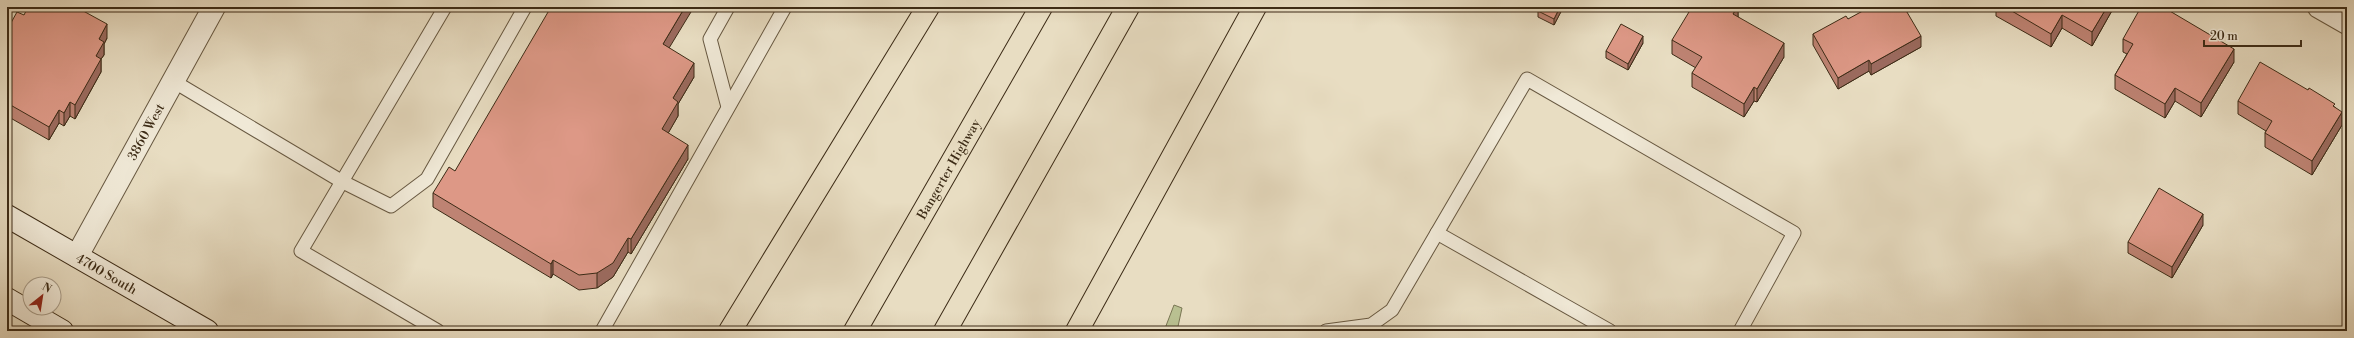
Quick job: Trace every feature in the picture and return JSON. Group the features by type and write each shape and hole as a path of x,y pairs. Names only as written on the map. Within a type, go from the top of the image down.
{"highway":[{"path":"730,331 928,7"},
{"name":"Bangerter Highway","path":"855,331 1041,7"},
{"path":"945,331 1128,7"},
{"path":"1077,331 1255,7"}],"street":[{"name":"3860 West","path":"77,256 214,7"},
{"path":"2319,7 2347,23"},
{"name":"4700 South","path":"7,216 207,331"},
{"path":"7,299 62,331"}],"lane":[{"path":"438,331 301,251 340,181 445,7"},
{"path":"173,81 340,181 391,206 427,179 525,7"},
{"path":"728,7 710,39 728,107"},
{"path":"602,331 784,7"},
{"path":"1326,331 1371,325 1392,310 1527,79 1794,233 1740,331"},
{"path":"1437,234 1610,331"}],"green space":[{"path":"1174,305 1182,308 1177,331 1164,331"}],"building":[{"path":"28,7 76,7 107,24 99,39 104,42 96,56 101,59 75,105 70,102 64,113 59,110 49,127 7,103 7,30 17,12 24,15"},
{"path":"551,7 685,7 663,44 694,63 673,98 678,102 662,129 688,145 631,239 628,238 613,263 597,273 579,275 553,260 551,264 433,193 449,167 455,171"},
{"path":"1540,7 1560,7 1554,19 1538,11"},
{"path":"1692,7 1737,7 1733,14 1784,43 1757,89 1754,87 1744,104 1692,73 1702,57 1672,40"},
{"path":"1870,7 1904,7 1921,36 1871,64 1869,60 1838,78 1813,34 1846,16 1848,19"},
{"path":"2005,7 2107,7 2092,32 2062,15 2051,34"},
{"path":"2141,7 2163,7 2234,49 2201,103 2175,88 2165,104 2115,75 2133,44 2123,39"},
{"path":"1621,24 1643,36 1628,64 1606,51"},
{"path":"2260,62 2308,90 2309,88 2335,104 2333,106 2342,112 2312,161 2265,133 2272,121 2238,101"},
{"path":"2347,182 2347,189 2344,187"},
{"path":"2159,188 2203,214 2172,267 2128,242"}]}
